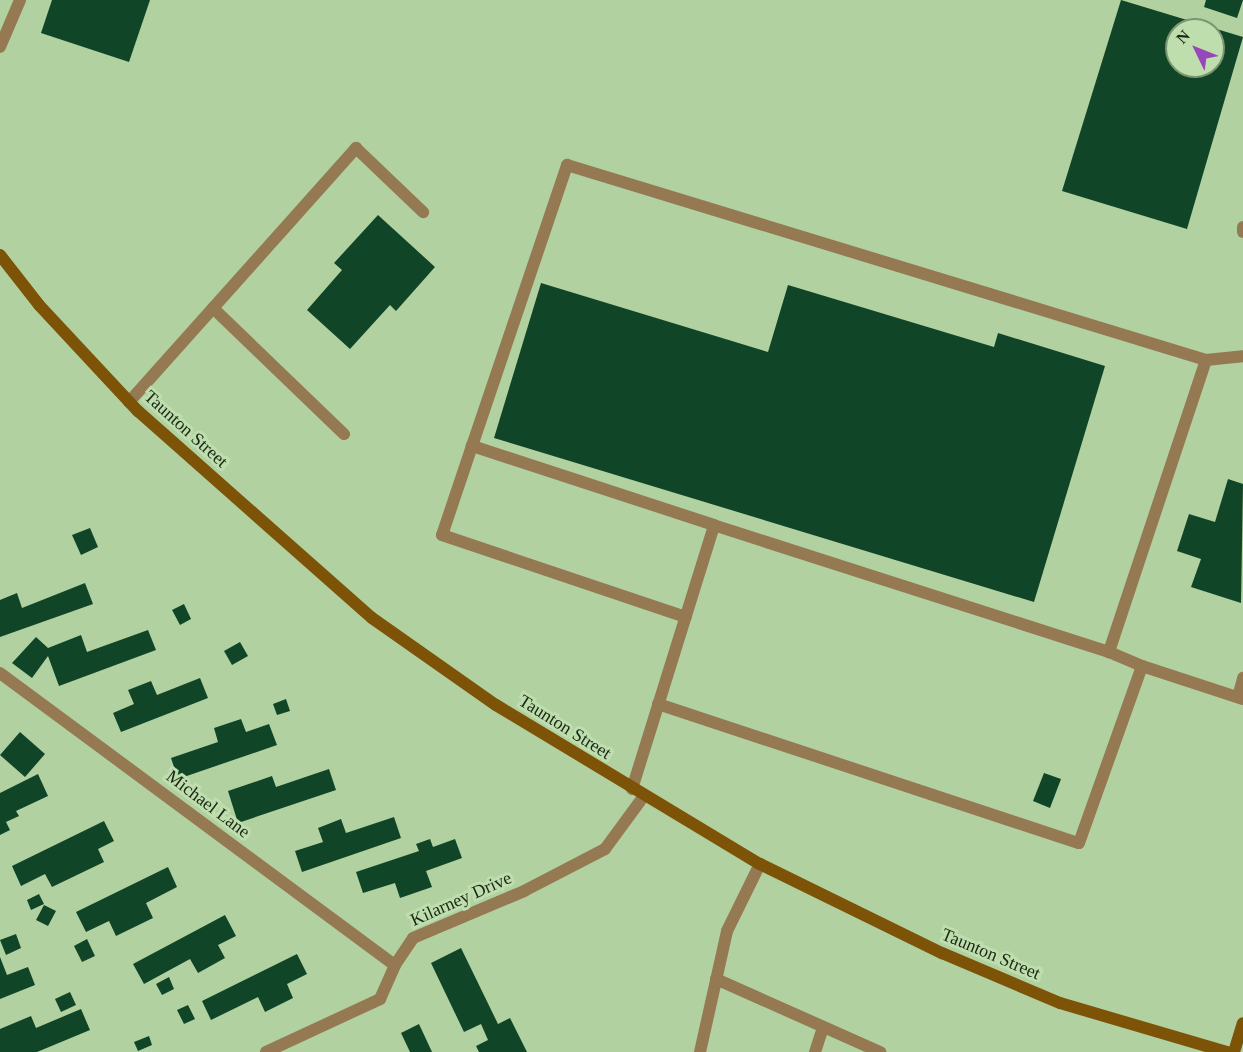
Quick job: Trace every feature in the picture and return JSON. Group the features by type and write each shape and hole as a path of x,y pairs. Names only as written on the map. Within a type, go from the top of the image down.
{"main road":[{"name":"Taunton Street","path":"0,255 39,305 129,402 372,618 496,705 760,864 942,953 1060,1003 1227,1052"},
{"path":"1234,1052 1243,1023"}],"street":[{"path":"0,46 20,0"},
{"path":"129,402 356,148 423,212"},
{"path":"686,616 442,535 567,165 1206,360 1243,356"},
{"path":"1243,227 1243,232"},
{"path":"213,308 344,434"},
{"path":"1109,652 1206,360"},
{"path":"472,446 1109,652 1142,666 1240,698 1243,678"},
{"path":"632,789 714,525"},
{"path":"658,704 1079,843 1142,666"},
{"name":"Michael Lane","path":"0,673 395,965"},
{"name":"Kilarney Drive","path":"266,1052 380,999 395,965 413,938 524,891 605,849 644,796"},
{"path":"700,1052 727,931 760,864"},
{"path":"716,979 880,1052"},
{"path":"815,1052 823,1026"}],"building":[{"path":"52,0 150,0 129,62 41,33"},
{"path":"1121,0 1180,18 1165,18 1165,78 1225,78 1225,32 1243,37 1187,229 1062,191"},
{"path":"1206,0 1243,0 1237,18 1204,7"},
{"path":"378,215 435,267 396,311 390,305 350,349 307,310 342,270 334,263"},
{"path":"541,283 768,352 788,285 994,347 998,333 1105,366 1034,602 494,438"},
{"path":"1228,479 1243,484 1241,603 1191,587 1201,559 1177,551 1189,514 1215,522"},
{"path":"90,528 98,547 81,555 72,535"},
{"path":"85,583 93,604 0,637 0,600 17,593 22,608"},
{"path":"184,604 191,619 180,625 172,610"},
{"path":"148,630 156,650 59,686 48,656 32,678 12,663 36,637 48,648 81,635 87,652"},
{"path":"240,642 248,656 232,665 224,651"},
{"path":"200,678 208,698 121,732 113,713 134,704 128,690 151,681 157,695"},
{"path":"286,699 290,711 277,715 273,704"},
{"path":"241,719 246,732 269,724 277,745 178,779 171,758 218,742 214,728"},
{"path":"20,732 45,754 25,777 0,755"},
{"path":"329,769 336,790 238,823 228,791 272,776 276,787"},
{"path":"1044,773 1061,779 1050,808 1033,801"},
{"path":"38,774 48,796 16,811 19,816 6,822 10,830 0,835 0,793"},
{"path":"394,817 401,838 302,872 295,851 323,842 318,828 341,819 346,833"},
{"path":"104,821 114,841 98,849 104,862 52,887 45,874 21,886 12,866"},
{"path":"430,839 433,847 455,839 462,858 426,871 432,887 400,898 395,883 363,893 356,872 419,851 416,844"},
{"path":"168,867 177,887 146,903 153,918 116,936 109,921 86,932 76,912"},
{"path":"39,894 44,904 31,910 27,900"},
{"path":"44,905 56,911 48,926 36,920"},
{"path":"225,915 236,936 218,945 225,958 198,973 190,959 144,984 133,964"},
{"path":"16,934 21,948 6,955 0,940"},
{"path":"87,939 95,956 82,962 74,946"},
{"path":"461,948 498,1024 510,1018 527,1052 479,1052 476,1046 488,1040 481,1024 464,1032 431,963"},
{"path":"297,954 307,974 287,984 293,998 265,1012 258,997 211,1020 202,1001"},
{"path":"0,957 7,975 28,967 35,985 0,999"},
{"path":"169,977 174,989 162,995 156,984"},
{"path":"70,992 76,1005 61,1012 55,999"},
{"path":"188,1005 195,1019 184,1024 177,1010"},
{"path":"81,1009 90,1030 37,1052 0,1052 0,1029 31,1016 36,1028"},
{"path":"419,1024 432,1052 410,1052 401,1033"},
{"path":"149,1036 152,1045 138,1051 134,1042"}]}
